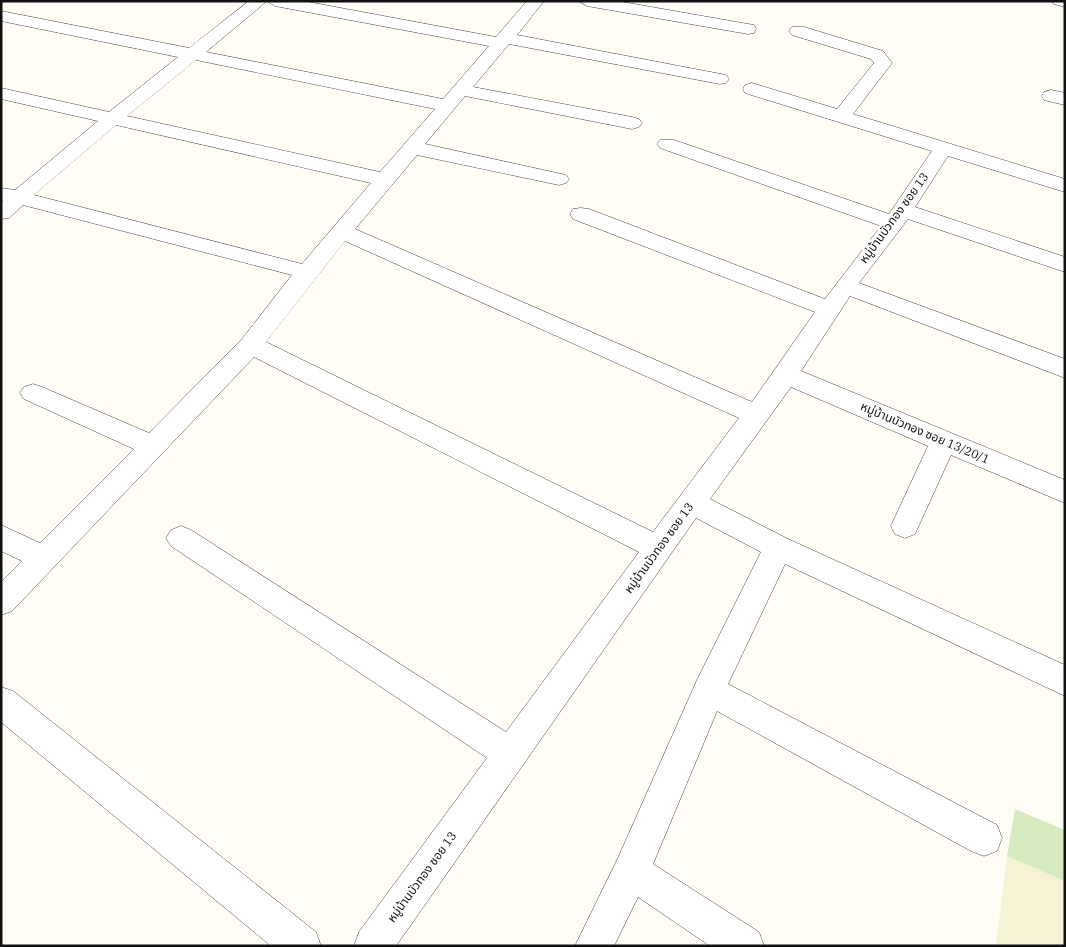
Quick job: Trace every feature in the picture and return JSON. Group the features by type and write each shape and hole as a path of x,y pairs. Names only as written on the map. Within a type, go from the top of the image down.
{"street":[{"path":"1,213 10,196 114,117 259,1"},
{"path":"275,1 720,79"},
{"path":"1,602 251,345 308,272 536,1"},
{"path":"586,1 748,29"},
{"path":"1060,1 1065,2"},
{"path":"1,16 192,53 456,98 632,123"},
{"path":"798,31 877,55 883,63 841,117"},
{"path":"752,89 1065,186"},
{"path":"1,93 387,180"},
{"path":"666,144 898,216 1065,265"},
{"path":"414,148 559,179"},
{"name":"หมู่บ้านบัวทอง ซอย 13","path":"373,946 658,548 786,375 829,309 898,216 943,149"},
{"path":"10,196 308,272"},
{"path":"581,214 829,309"},
{"path":"342,232 756,415"},
{"path":"845,286 1065,369"},
{"path":"251,345 658,548"},
{"name":"หมู่บ้านบัวทอง ซอย 13/20/1","path":"786,375 1065,492"},
{"path":"33,393 152,446"},
{"path":"905,526 944,440"},
{"path":"691,503 778,547 1065,681"},
{"path":"1,537 43,558"},
{"path":"181,538 511,754"},
{"path":"594,946 631,871 709,690 778,547"},
{"path":"709,690 984,838"},
{"path":"1,702 302,946"},
{"path":"631,871 744,946"}],"shaded area":[{"path":"1007,856 1065,881 1065,946 996,946"}],"green space":[{"path":"1015,809 1065,830 1065,881 1007,856"}]}
